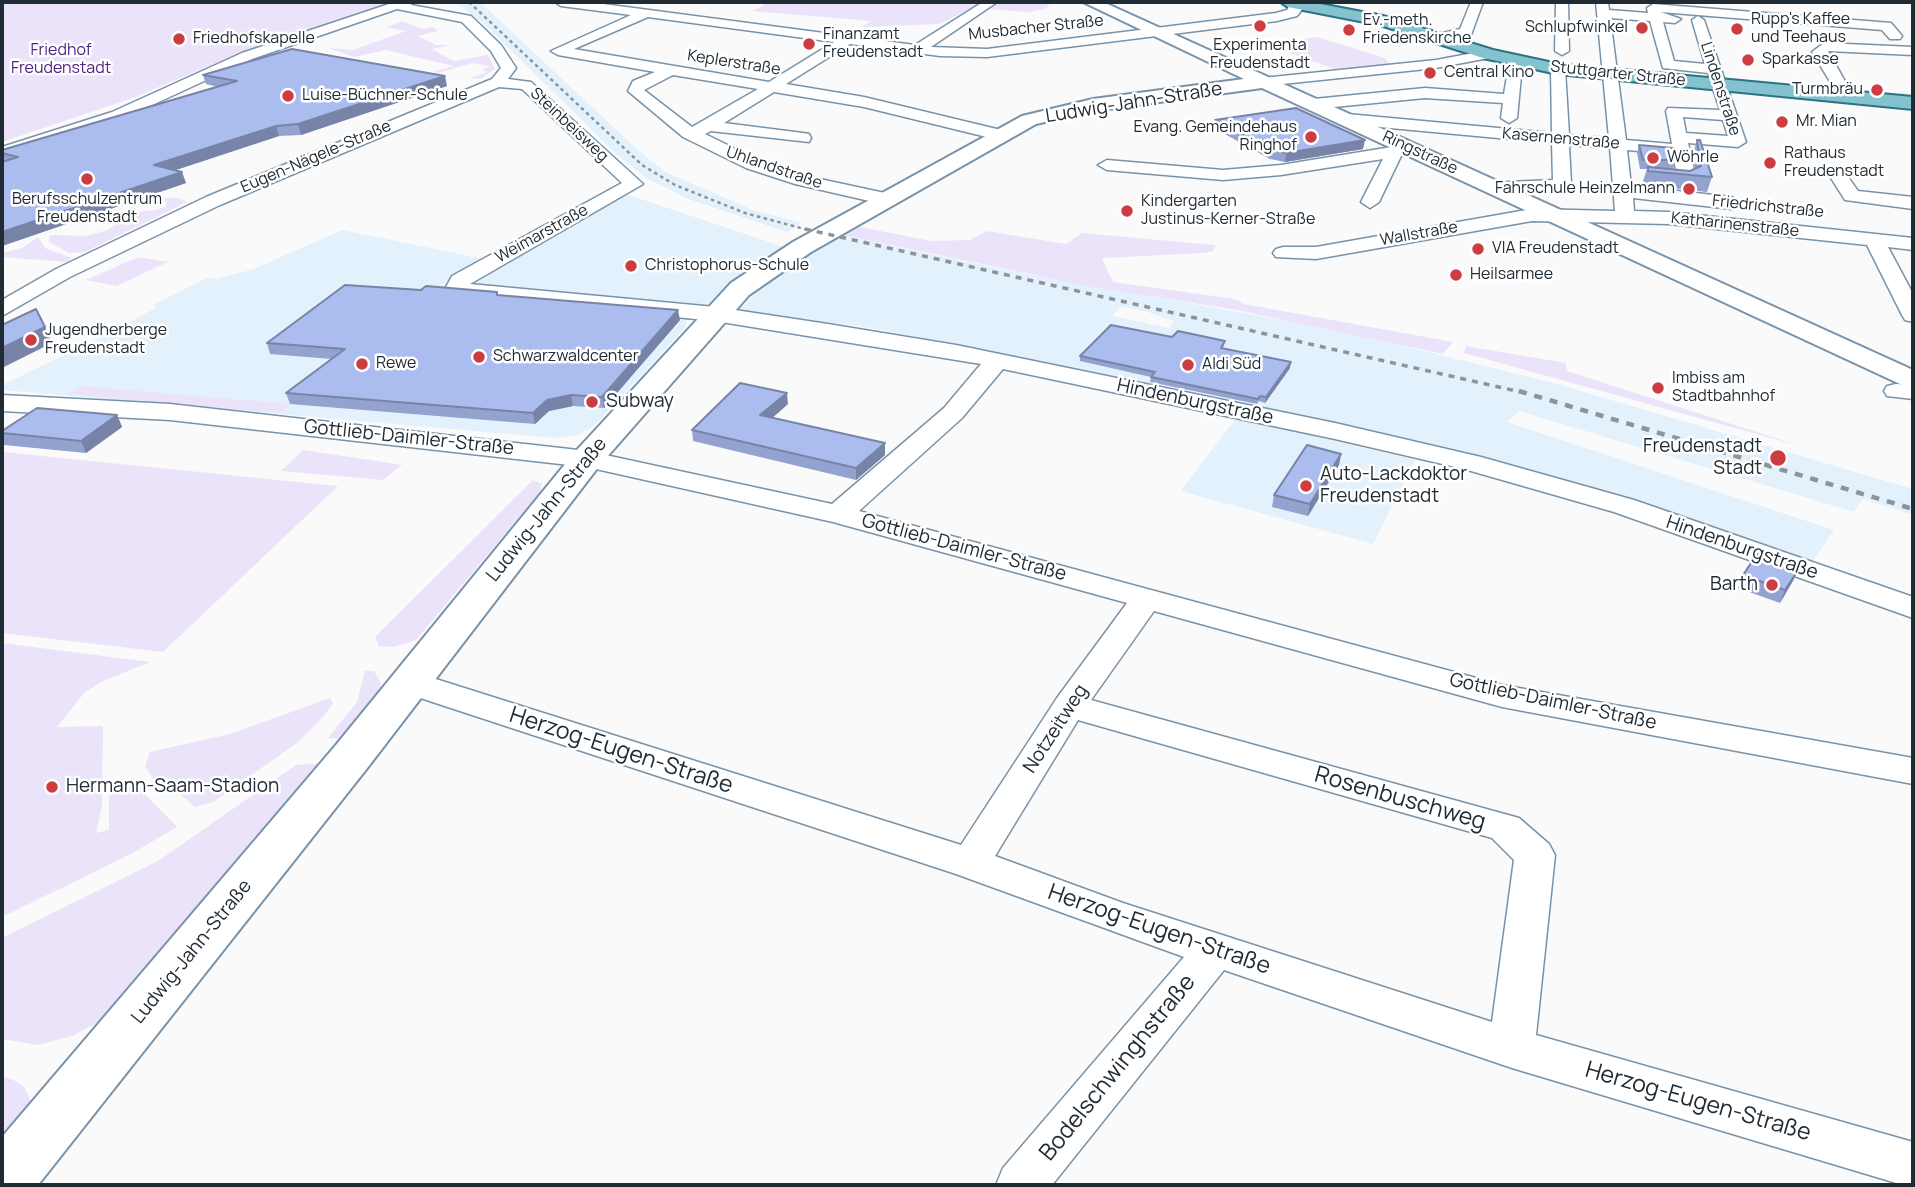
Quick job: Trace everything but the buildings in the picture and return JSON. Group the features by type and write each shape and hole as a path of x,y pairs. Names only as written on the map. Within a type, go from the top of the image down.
{"main road":[{"name":"Stuttgarter Straße","path":"1294,2 1383,21 1524,63 1560,60 1611,75 1715,77 1913,103"}],"street":[{"name":"Musbacher Straße","path":"561,2 918,49 987,53 1277,18 1292,13 1298,7 1294,2"},
{"path":"918,49 991,2"},
{"name":"Ringstraße","path":"1091,2 1347,118 1402,150 1556,215 1749,303 1844,368 1909,390"},
{"path":"1439,38 1466,32 1477,2"},
{"path":"1492,187 1559,186 1562,183 1562,2"},
{"path":"2,153 118,115 247,56 403,4 466,19 496,48 509,68 497,82"},
{"path":"648,14 682,5"},
{"path":"1626,216 1602,7 1698,20 1891,31 1913,28"},
{"path":"1653,13 1891,31 1913,37"},
{"path":"1653,13 1668,65 1715,77"},
{"name":"Keplerstraße","path":"648,14 558,51 864,102 999,135"},
{"name":"Lindenstraße","path":"1681,144 1738,142 1698,20"},
{"path":"689,134 708,126 847,40"},
{"path":"1839,85 1819,52 1824,47 1840,45 1913,51"},
{"path":"1263,82 1436,64 1489,54"},
{"path":"1507,134 1514,76 1524,63"},
{"name":"Uhlandstraße","path":"669,71 638,84 636,91 689,134 765,168 887,199"},
{"name":"Steinbeisweg","path":"497,82 526,85 634,184"},
{"name":"Eugen-Nägele-Straße","path":"2,309 63,273 213,201 497,82"},
{"name":"Ludwig-Jahn-Straße","path":"2,1183 344,767 408,682 587,459 715,314 768,267 1029,120 1072,109 1263,82"},
{"path":"1314,104 1424,93 1512,99"},
{"path":"1673,177 1686,178 1674,111 1730,116"},
{"name":"Kasernenstraße","path":"1347,118 1617,144 1681,144"},
{"path":"708,126 803,138"},
{"path":"1107,165 1223,175 1281,170 1402,150"},
{"path":"1370,202 1402,150"},
{"name":"Kasernenstraße","path":"1620,172 1646,174"},
{"path":"1913,185 1840,178 1852,197 1913,203"},
{"name":"Weimarstraße","path":"456,289 460,281 634,184"},
{"name":"Friedrichstraße","path":"1622,191 1755,205"},
{"name":"Wallstraße","path":"1283,253 1316,253 1532,215 1556,215"},
{"name":"Katharinenstraße","path":"1556,215 1626,216 1913,244"},
{"path":"1874,240 1913,315"},
{"path":"1888,268 1913,271"},
{"name":"Hindenburgstraße","path":"456,289 715,314 997,361 1335,431 1471,463 1624,506 1913,608"},
{"path":"838,514 953,413 997,361"},
{"name":"Gottlieb-Daimler-Straße","path":"2,403 170,412 587,459 838,514 1502,696 1913,771"},
{"name":"Notzeitweg","path":"970,863 1069,706 1147,598"},
{"name":"Herzog-Eugen-Straße","path":"408,682 970,863 1215,950 1512,1048 1913,1165"},
{"name":"Rosenbuschweg","path":"1069,706 1505,828 1535,855 1512,1048"},
{"name":"Bodelschwinghstraße","path":"1021,1185 1215,950"}],"shaded area":[{"path":"480,2 639,151 667,173 753,210 802,223 787,232 688,199 646,178 616,154 483,23 456,3"},
{"name":"Christophorus-Schule","path":"623,193 784,247 702,308 473,285"},
{"path":"342,230 484,259 439,286 438,290 687,317 685,328 595,425 578,435 555,438 2,390 2,385 100,338 157,307 153,305 207,278 216,279 254,269"},
{"path":"844,235 1005,270 1338,330 1550,382 1913,489 1913,515 1863,499 1854,512 1519,411 1507,422 1834,530 1811,563 1506,463 1062,366 871,328 740,310 764,285 808,255","holes":["1121,306 1174,321 1169,328 1112,316"]},
{"path":"1237,417 1415,460 1373,544 1181,491"}],"green space":[{"name":"Friedhof Freudenstadt","path":"2,2 386,2 356,17 252,48 133,98 2,142"},
{"path":"750,2 1067,2 1051,3 1045,9 1027,12 972,8 939,24 861,27 872,21 752,11 765,5"},
{"path":"402,21 421,29 433,27 438,31 418,36 436,45 451,45 432,49 454,61 488,55 495,69 480,79 470,78 488,72 482,70 490,66 472,63 438,73 433,72 454,66 385,50 354,57 328,48 353,50 406,31 387,27"},
{"path":"1317,37 1385,58 1391,65 1340,71 1265,44"},
{"path":"164,198 178,198 187,202 85,252 69,253 49,242 49,236 53,235 86,236 108,230 117,224 108,219 112,215 155,210 167,206"},
{"path":"860,227 931,241 970,240 987,231 1066,244 1082,233 1213,245 1216,246 1213,251 1205,253 1103,258 1103,261 1113,282 1235,299 1244,304 1453,342 1443,354 1237,310 1086,286 844,235"},
{"path":"38,237 45,248 72,258 67,262 2,257 2,253 22,248"},
{"path":"138,257 168,262 116,286 86,280"},
{"path":"1466,346 1566,363 1567,371 1800,446 1464,353"},
{"path":"81,386 290,404 279,413 69,394"},
{"path":"303,450 402,465 383,480 281,471"},
{"path":"2,452 338,486 163,652 2,633"},
{"path":"533,480 542,484 540,492 416,640 393,647 379,646 375,637"},
{"path":"2,643 150,662 103,681 84,693 57,727 103,726 102,806 96,833 109,830 109,783 129,778 177,827 131,854 2,917"},
{"path":"365,671 374,671 381,683 379,697 341,739 328,738 357,702"},
{"path":"330,698 333,703 323,717 297,743 213,802 195,807 175,790 154,781 145,766 150,752 230,734"},
{"path":"325,763 104,1019 72,1036 38,1045 2,1039 2,938 158,861 296,765"},
{"path":"2,1077 12,1079 24,1087 31,1101 28,1117 2,1149"}],"railway":[{"path":"469,2 642,165 675,185 745,213 812,231"},
{"path":"805,229 1525,393"},
{"path":"1519,391 1913,509"}],"place":[{"name":"Experimenta Freudenstadt","path":"1260,26"},
{"name":"Schlupfwinkel","path":"1642,28"},
{"name":"Rupp's Kaffee und Teehaus","path":"1737,29"},
{"name":"Ev.-meth. Friedenskirche","path":"1349,30"},
{"name":"Friedhofskapelle","path":"179,39"},
{"name":"Finanzamt Freudenstadt","path":"809,44"},
{"name":"Sparkasse","path":"1748,60"},
{"name":"Central Kino","path":"1430,73"},
{"name":"Turmbräu","path":"1877,90"},
{"name":"Luise-Büchner-Schule","path":"288,96"},
{"name":"Mr. Mian","path":"1782,122"},
{"name":"Evang. Gemeindehaus Ringhof","path":"1311,137"},
{"name":"Wöhrle","path":"1653,158"},
{"name":"Rathaus Freudenstadt","path":"1770,163"},
{"name":"Berufsschulzentrum Freudenstadt","path":"87,179"},
{"name":"Fahrschule Heinzelmann","path":"1689,189"},
{"name":"Kindergarten Justinus-Kerner-Straße","path":"1127,211"},
{"name":"VIA Freudenstadt","path":"1478,249"},
{"name":"Christophorus-Schule","path":"631,266"},
{"name":"Heilsarmee","path":"1456,275"},
{"name":"Jugendherberge Freudenstadt","path":"31,340"},
{"name":"Schwarzwaldcenter","path":"479,357"},
{"name":"Rewe","path":"362,364"},
{"name":"Aldi Süd","path":"1188,365"},
{"name":"Imbiss am Stadtbahnhof","path":"1658,388"},
{"name":"Subway","path":"592,402"},
{"name":"Freudenstadt Stadt","path":"1778,458"},
{"name":"Auto-Lackdoktor Freudenstadt","path":"1306,486"},
{"name":"Barth","path":"1772,585"},
{"name":"Hermann-Saam-Stadion","path":"52,787"}]}
